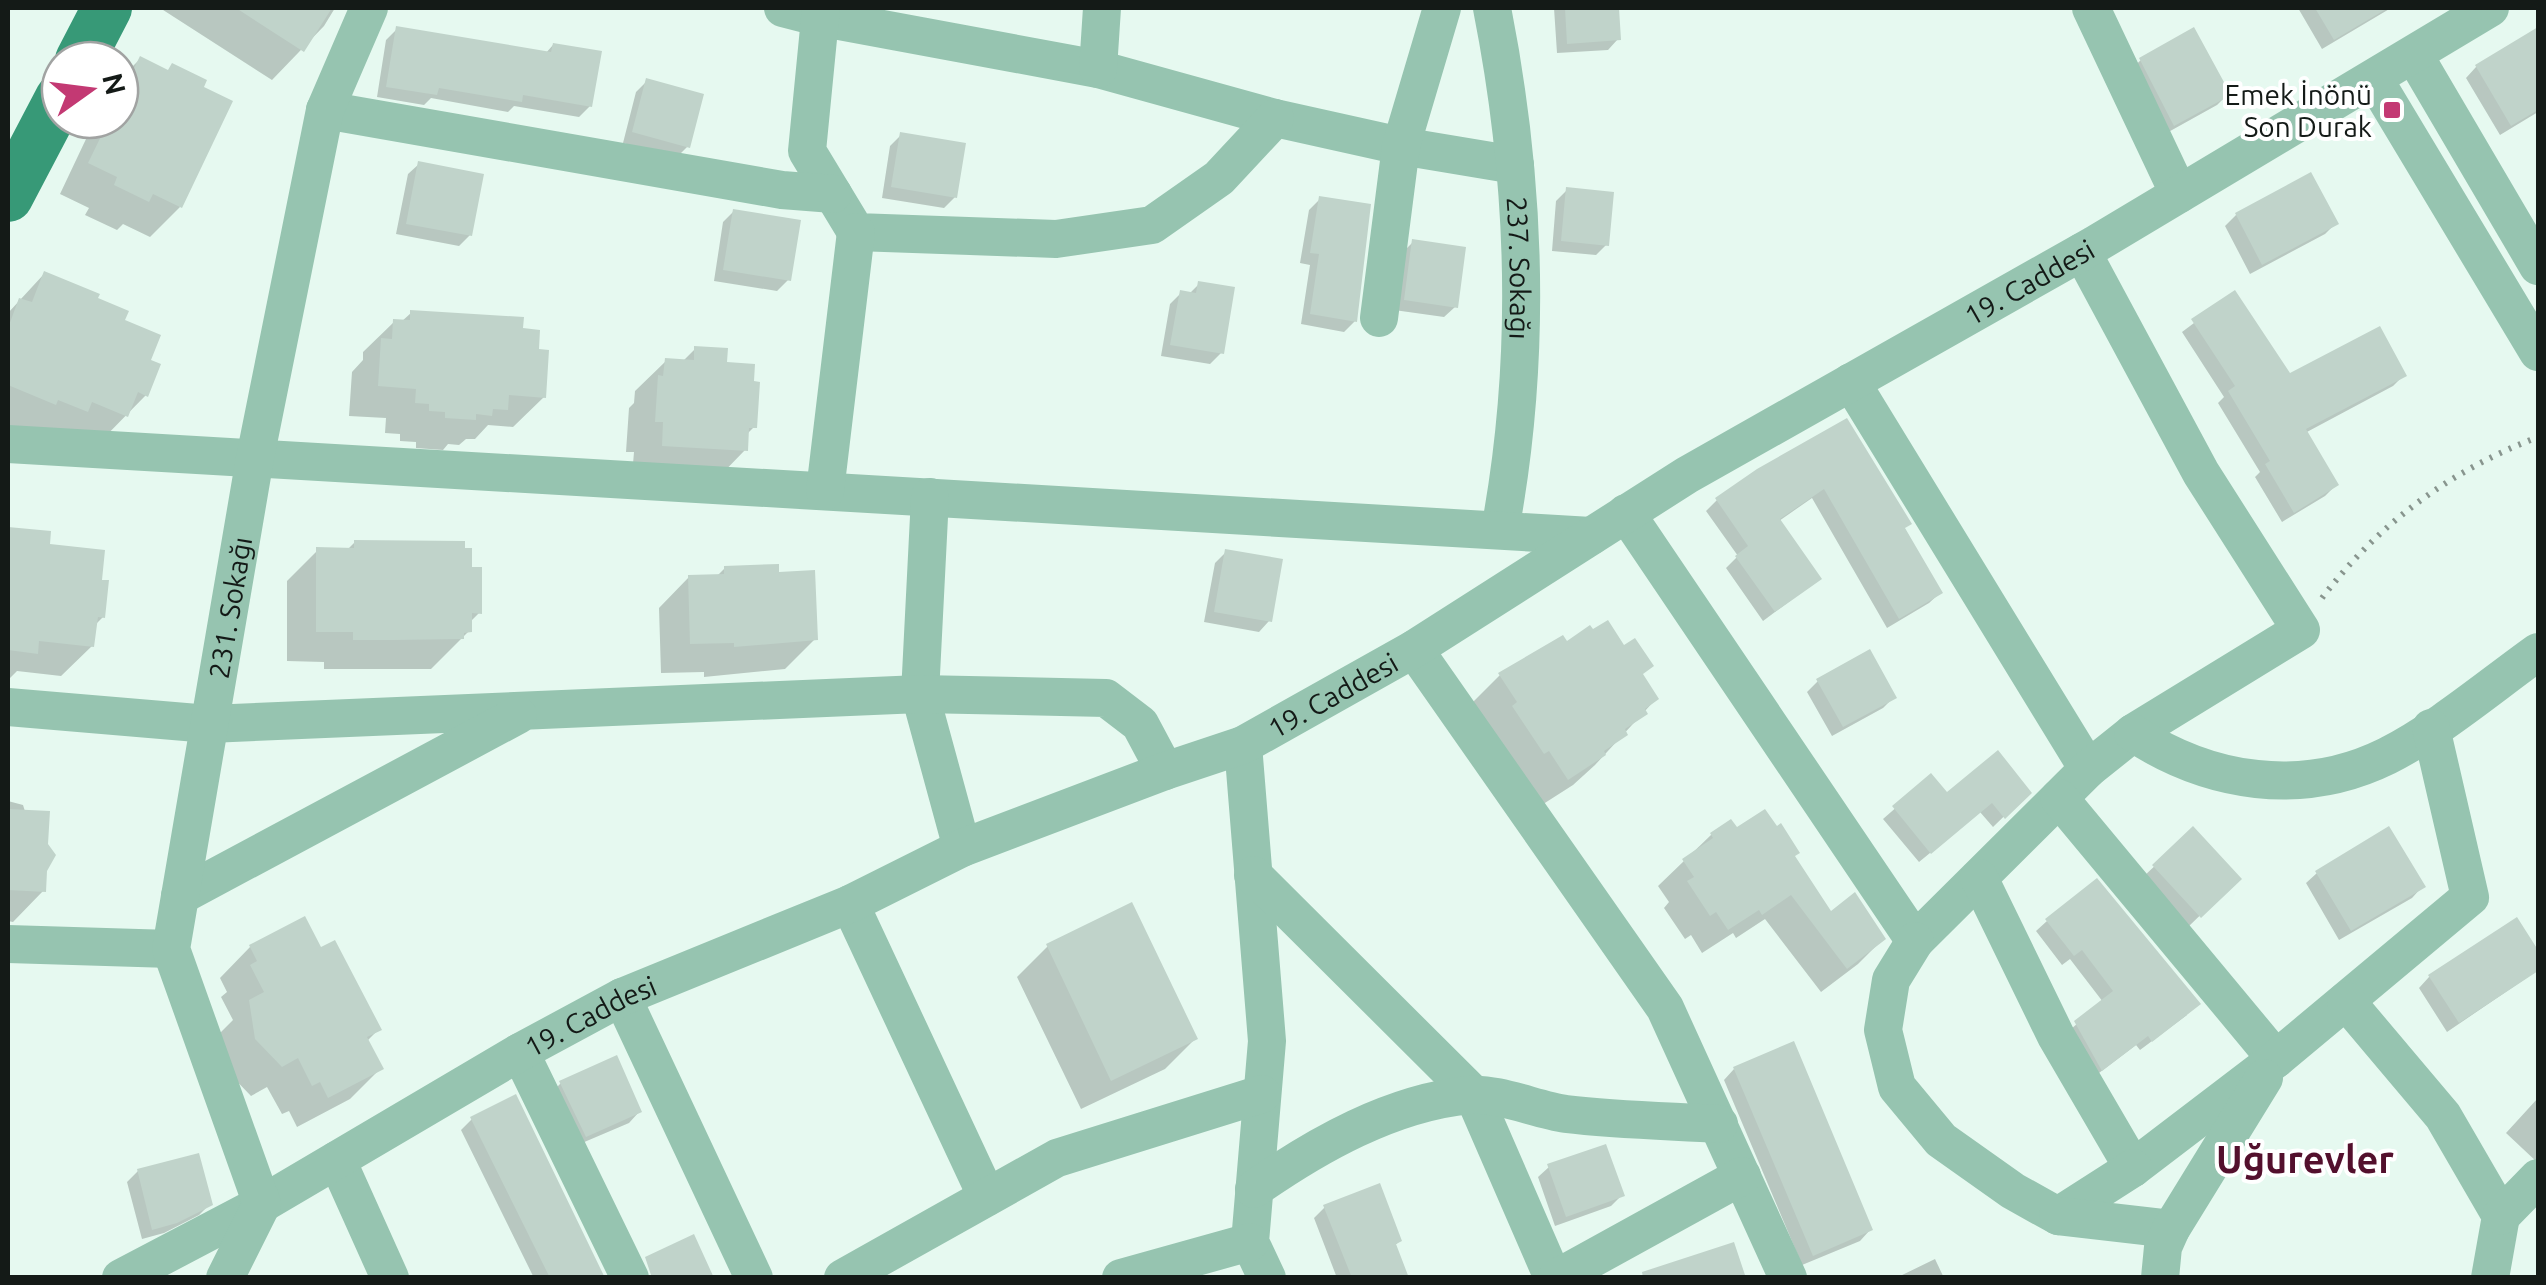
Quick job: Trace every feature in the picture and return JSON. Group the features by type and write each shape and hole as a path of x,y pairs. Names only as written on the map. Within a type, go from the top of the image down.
{"main road":[{"path":"91,40 108,8"},
{"path":"8,197 40,136"}],"street":[{"name":"231. Sokağı","path":"262,1204 171,949 255,458 325,110 369,8"},
{"path":"1098,69 1102,8"},
{"path":"1379,318 1400,146 1442,8"},
{"name":"237. Sokağı","path":"1492,8 1515,166 1522,347 1513,462 1500,530"},
{"path":"2091,8 2179,194"},
{"path":"825,491 856,232 807,151 807,11 1098,69 1275,118 1515,166"},
{"name":"19. Caddesi","path":"121,1278 262,1204 520,1052 622,997 850,904 962,848 1243,745 1414,649 1687,475 2082,252 2374,79 2414,55 2465,14"},
{"path":"2414,55 2538,266"},
{"path":"2374,79 2538,352"},
{"path":"325,110 782,190 833,194"},
{"path":"856,232 1056,240 1152,226 1219,178 1275,118"},
{"path":"2082,252 2201,473 2301,630 2133,733 2088,769 1915,942 1891,980 1883,1030 1897,1087 1941,1140 2013,1191 2058,1216 2171,1229"},
{"path":"1851,382 2088,769"},
{"path":"8,444 1591,536"},
{"path":"930,497 920,694 962,848"},
{"path":"1626,514 1915,942"},
{"path":"1414,649 1665,1008 1788,1278"},
{"path":"2133,733 2162,752 2209,771 2260,780 2294,781 2356,769 2385,757 2431,728 2538,652"},
{"path":"8,707 210,724 920,694 1106,698 1140,724 1165,771"},
{"path":"180,896 524,712"},
{"path":"2058,1216 2133,1168 2276,1059 2470,897 2431,728"},
{"path":"1243,745 1267,1041 1250,1242 1267,1278"},
{"path":"2058,798 2276,1059"},
{"path":"1254,876 1473,1094 1555,1278 1742,1176"},
{"path":"1978,878 2056,1036 2133,1168"},
{"path":"850,904 987,1197"},
{"path":"8,944 171,949"},
{"path":"622,997 754,1278"},
{"path":"2346,1001 2443,1116 2501,1216"},
{"path":"520,1052 630,1278"},
{"path":"2160,1278 2163,1247 2171,1229 2276,1059"},
{"path":"843,1278 1057,1158 1262,1094"},
{"path":"1254,1190 1300,1158 1361,1126 1473,1094 1566,1114 1718,1124"},
{"path":"337,1160 390,1278"},
{"path":"2490,1278 2501,1216 2538,1178"},
{"path":"224,1278 262,1204"},
{"path":"1121,1278 1250,1242"}],"path":[{"path":"2301,630 2350,564 2409,508 2478,463 2538,437"}],"building":[{"path":"236,8 332,8 304,52"},
{"path":"1565,8 1619,8 1621,40 1567,44"},
{"path":"2315,8 2388,8 2334,40"},
{"path":"396,26 551,52 553,43 602,51 592,107 523,95 522,102 439,88 437,95 386,87"},
{"path":"2194,27 2231,95 2174,126 2139,58"},
{"path":"2538,27 2538,110 2511,126 2475,65"},
{"path":"140,56 168,70 172,63 207,80 204,87 233,101 182,208 153,194 149,202 114,185 117,177 88,163 99,140 140,140"},
{"path":"646,78 704,94 690,148 632,132"},
{"path":"900,132 966,143 957,198 891,187"},
{"path":"418,161 484,174 472,236 406,224"},
{"path":"2311,172 2339,224 2262,265 2235,213"},
{"path":"1566,187 1614,192 1609,246 1561,241"},
{"path":"1319,196 1371,204 1357,322 1310,314 1319,254 1310,253"},
{"path":"733,209 801,220 791,281 723,270"},
{"path":"1412,239 1466,247 1458,308 1404,300"},
{"path":"44,271 100,294 98,298 129,311 125,320 161,335 151,360 161,364 148,397 138,392 128,417 92,402 88,412 58,400 56,405 8,385 8,328 19,298 32,302"},
{"path":"1198,281 1235,287 1224,354 1170,345 1180,290 1196,293"},
{"path":"2235,290 2290,373 2380,326 2407,376 2306,429 2339,485 2294,513 2265,464 2270,461 2228,391 2235,386 2191,319"},
{"path":"410,310 524,317 523,328 540,330 539,349 549,350 546,398 509,395 508,410 493,409 492,416 476,414 476,420 445,418 445,412 429,411 429,404 415,403 416,389 378,386 381,338 392,339 393,319 410,320"},
{"path":"694,346 728,348 727,362 755,364 754,381 760,382 757,428 749,428 748,451 662,446 663,422 655,422 658,375 663,376 665,358 694,360"},
{"path":"1847,418 1912,524 1905,528 1943,593 1899,619 1824,489 1780,519 1822,579 1775,612 1735,556 1748,546 1715,498 1757,469"},
{"path":"8,527 51,531 50,544 105,550 102,580 109,580 105,618 98,617 94,647 39,641 38,654 8,650"},
{"path":"354,540 465,541 465,548 472,548 472,567 482,567 482,614 472,613 472,632 464,633 464,639 353,640 353,632 316,632 316,547 354,548"},
{"path":"1225,549 1283,559 1272,622 1214,612"},
{"path":"779,564 779,572 815,570 818,640 734,647 734,643 690,644 688,575 724,574 724,566"},
{"path":"1608,620 1624,645 1635,638 1654,666 1643,674 1659,699 1645,709 1648,714 1625,729 1628,735 1604,751 1606,755 1568,780 1549,751 1544,754 1512,706 1517,702 1498,673 1563,635 1567,641 1590,625 1593,629"},
{"path":"1870,649 1897,698 1843,727 1816,679"},
{"path":"1998,750 2032,793 2005,819 1992,803 1931,854 1892,806 1931,773 1947,792"},
{"path":"8,809 50,811 48,844 56,855 47,871 46,892 8,890"},
{"path":"1765,809 1777,826 1781,823 1800,853 1795,856 1831,911 1855,892 1886,939 1847,969 1791,895 1762,915 1759,910 1728,930 1716,912 1710,916 1687,881 1694,877 1682,859 1713,838 1710,833 1731,819 1737,827"},
{"path":"2193,826 2242,879 2201,918 2152,865"},
{"path":"2389,826 2426,887 2351,931 2315,871"},
{"path":"2097,878 2201,1004 2152,1042 2148,1036 2102,1071 2074,1021 2113,991 2082,950 2074,956 2045,919"},
{"path":"1132,902 1198,1039 1111,1081 1046,944"},
{"path":"305,916 321,947 335,940 382,1030 367,1037 384,1069 328,1098 320,1082 312,1086 298,1058 282,1067 255,1039 249,1000 264,992 250,965 257,961 249,945"},
{"path":"2517,917 2538,950 2538,971 2459,1023 2428,975"},
{"path":"1794,1041 1873,1230 1813,1256 1733,1067"},
{"path":"617,1055 642,1112 586,1137 559,1081"},
{"path":"516,1094 605,1278 550,1278 470,1117"},
{"path":"1606,1144 1625,1196 1566,1217 1547,1164"},
{"path":"199,1153 213,1205 177,1223 152,1230 137,1169"},
{"path":"1380,1183 1402,1241 1396,1244 1409,1278 1352,1278 1323,1205"},
{"path":"694,1234 714,1278 652,1278 645,1257"},
{"path":"1734,1242 1746,1278 1643,1278 1642,1272"}],"place":[{"name":"Emek İnönü Son Durak","path":"2392,110"}],"district":[{"name":"Uğurevler","path":"2305,1159"}]}
